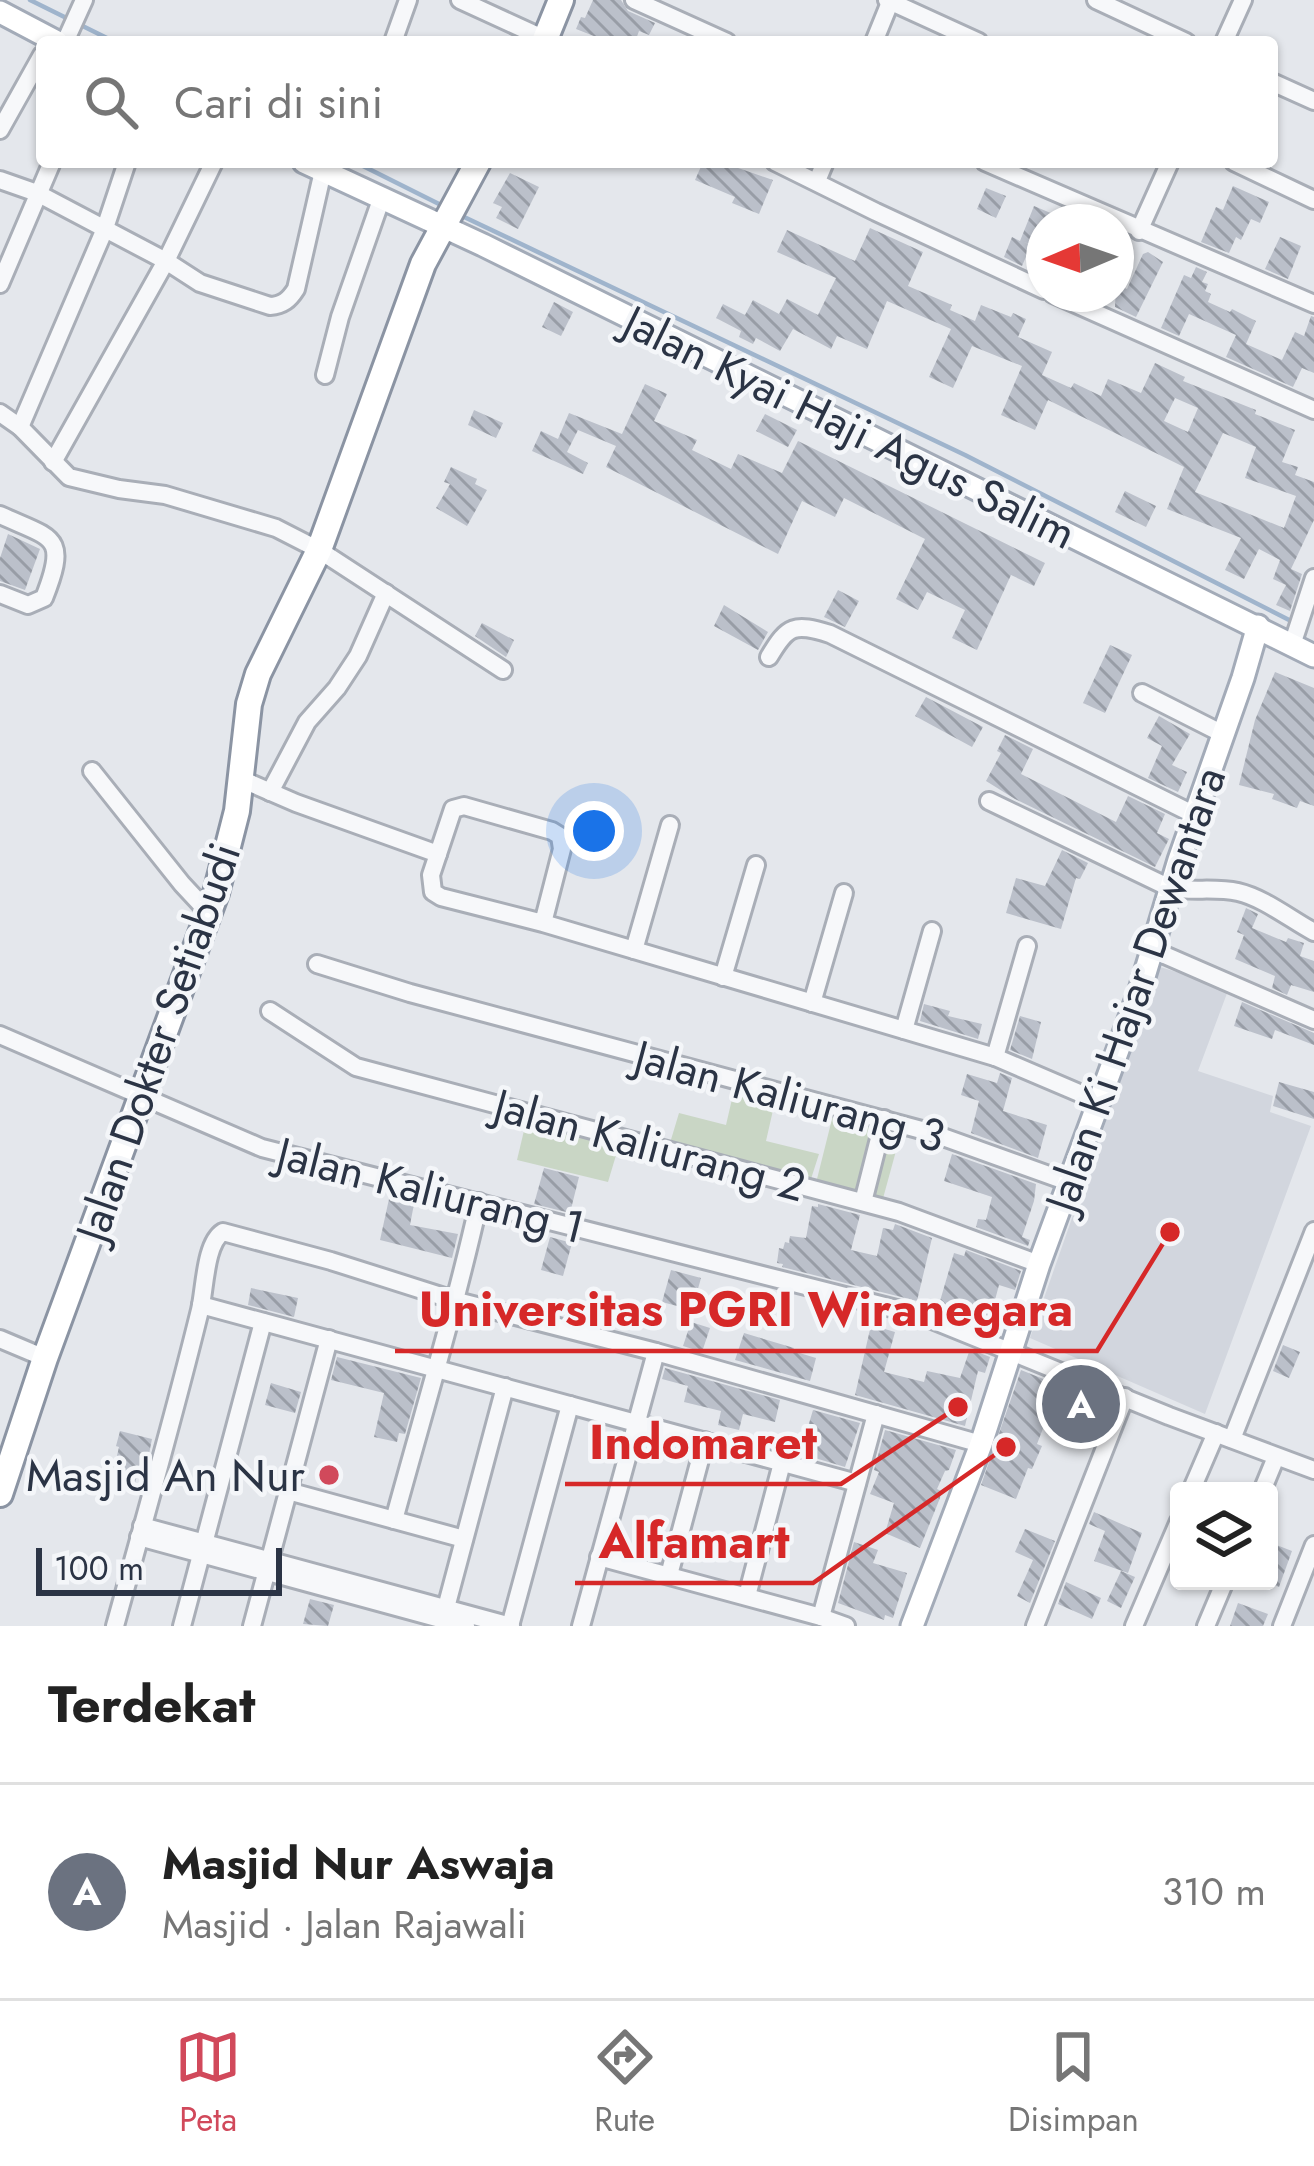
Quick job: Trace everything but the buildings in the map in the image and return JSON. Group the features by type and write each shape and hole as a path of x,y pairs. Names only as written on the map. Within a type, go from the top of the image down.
{"highway":[{"path":"547,36 561,0"},
{"name":"Jalan Dokter Setiabudi","path":"0,1494 45,1358 209,914 231,843 249,704 258,674 319,550 423,264 475,168"}],"main road":[{"path":"0,12 62,33"},
{"name":"Jalan Kyai Haji Agus Salim","path":"334,168 382,197 449,216 1294,641 1314,656"},
{"name":"Jalan Ki Hajar Dewantara","path":"912,1626 981,1444 1039,1264 1154,950 1258,626"}],"street":[{"path":"395,36 408,0"},
{"path":"460,0 536,36"},
{"path":"634,0 714,36"},
{"path":"876,36 890,0 967,36"},
{"path":"1096,0 1173,36"},
{"path":"1226,36 1243,0"},
{"path":"0,130 36,74"},
{"path":"1278,85 1314,101"},
{"path":"0,284 49,168"},
{"path":"20,428 104,230 125,168"},
{"path":"53,462 166,261 211,168"},
{"path":"0,180 37,193 200,283 280,305 296,290 332,168"},
{"path":"788,168 1026,282"},
{"path":"817,182 823,168"},
{"path":"998,168 1314,304"},
{"path":"1139,231 1167,168"},
{"path":"1247,168 1314,200"},
{"path":"325,375 382,197"},
{"path":"1094,312 1314,410"},
{"path":"0,413 69,477 165,494 276,528 319,550 503,670"},
{"path":"0,515 48,538 56,549 44,598 28,604 0,594"},
{"path":"1294,641 1314,578"},
{"path":"270,791 307,722 358,656 386,593"},
{"path":"769,657 791,629 807,627 830,634 1195,815"},
{"path":"1142,692 1223,734"},
{"path":"92,771 209,914"},
{"path":"241,779 438,854"},
{"path":"989,801 1167,901 1187,891 1252,896 1314,932"},
{"path":"543,923 562,848 560,836 458,806 450,815 430,884 441,897 995,1057 1098,1101"},
{"path":"634,950 670,826"},
{"path":"723,976 756,865"},
{"path":"812,1003 844,893"},
{"path":"904,1030 932,931"},
{"path":"995,1057 1027,946"},
{"path":"1154,950 1314,1020"},
{"name":"Jalan Kaliurang 3","path":"317,964 410,994 929,1132 1071,1183"},
{"name":"Jalan Kaliurang 2","path":"270,1011 356,1067 899,1212 1039,1264"},
{"name":"Jalan Kaliurang 1","path":"0,1035 262,1148 920,1315 1314,1471"},
{"path":"862,1202 884,1120"},
{"path":"394,1520 457,1301 479,1202"},
{"path":"1197,1482 1224,1436 1314,1231"},
{"path":"115,1626 201,1305 212,1246 224,1232 457,1301 981,1444"},
{"path":"201,1305 857,1483"},
{"path":"182,1626 263,1322"},
{"path":"0,1339 45,1358"},
{"path":"252,1626 328,1340"},
{"path":"581,1626 656,1352"},
{"path":"443,1618 505,1387"},
{"path":"1035,1626 1125,1397"},
{"path":"443,1618 511,1626 570,1405"},
{"path":"821,1617 876,1414"},
{"path":"669,1575 705,1442"},
{"path":"1266,1482 1276,1457"},
{"path":"747,1596 782,1462"},
{"path":"288,1491 464,1538"},
{"path":"141,1532 466,1626"},
{"path":"1134,1626 1170,1541"},
{"path":"1282,1626 1314,1545"},
{"path":"599,1557 846,1626"},
{"path":"1206,1626 1221,1590"}],"shaded area":[{"path":"1160,967 1229,988 1198,1071 1273,1096 1270,1112 1311,1126 1205,1414 1030,1338"}],"green space":[{"path":"735,1086 776,1097 766,1141 819,1154 810,1182 670,1143 679,1113 726,1125"},
{"path":"834,1111 902,1129 882,1202 816,1183"},
{"path":"527,1118 620,1142 608,1182 517,1160"}],"waterway":[{"path":"30,0 103,36"},
{"path":"367,168 447,208"},
{"path":"462,216 965,455 1293,622"}],"place":[{"name":"Universitas PGRI Wiranegara","path":"1170,1232"},
{"name":"Masjid Nur Aswaja","path":"1081,1404"},
{"name":"Indomaret","path":"958,1407"},
{"name":"Alfamart","path":"1006,1447"},
{"name":"Masjid An Nur","path":"329,1475"}]}
